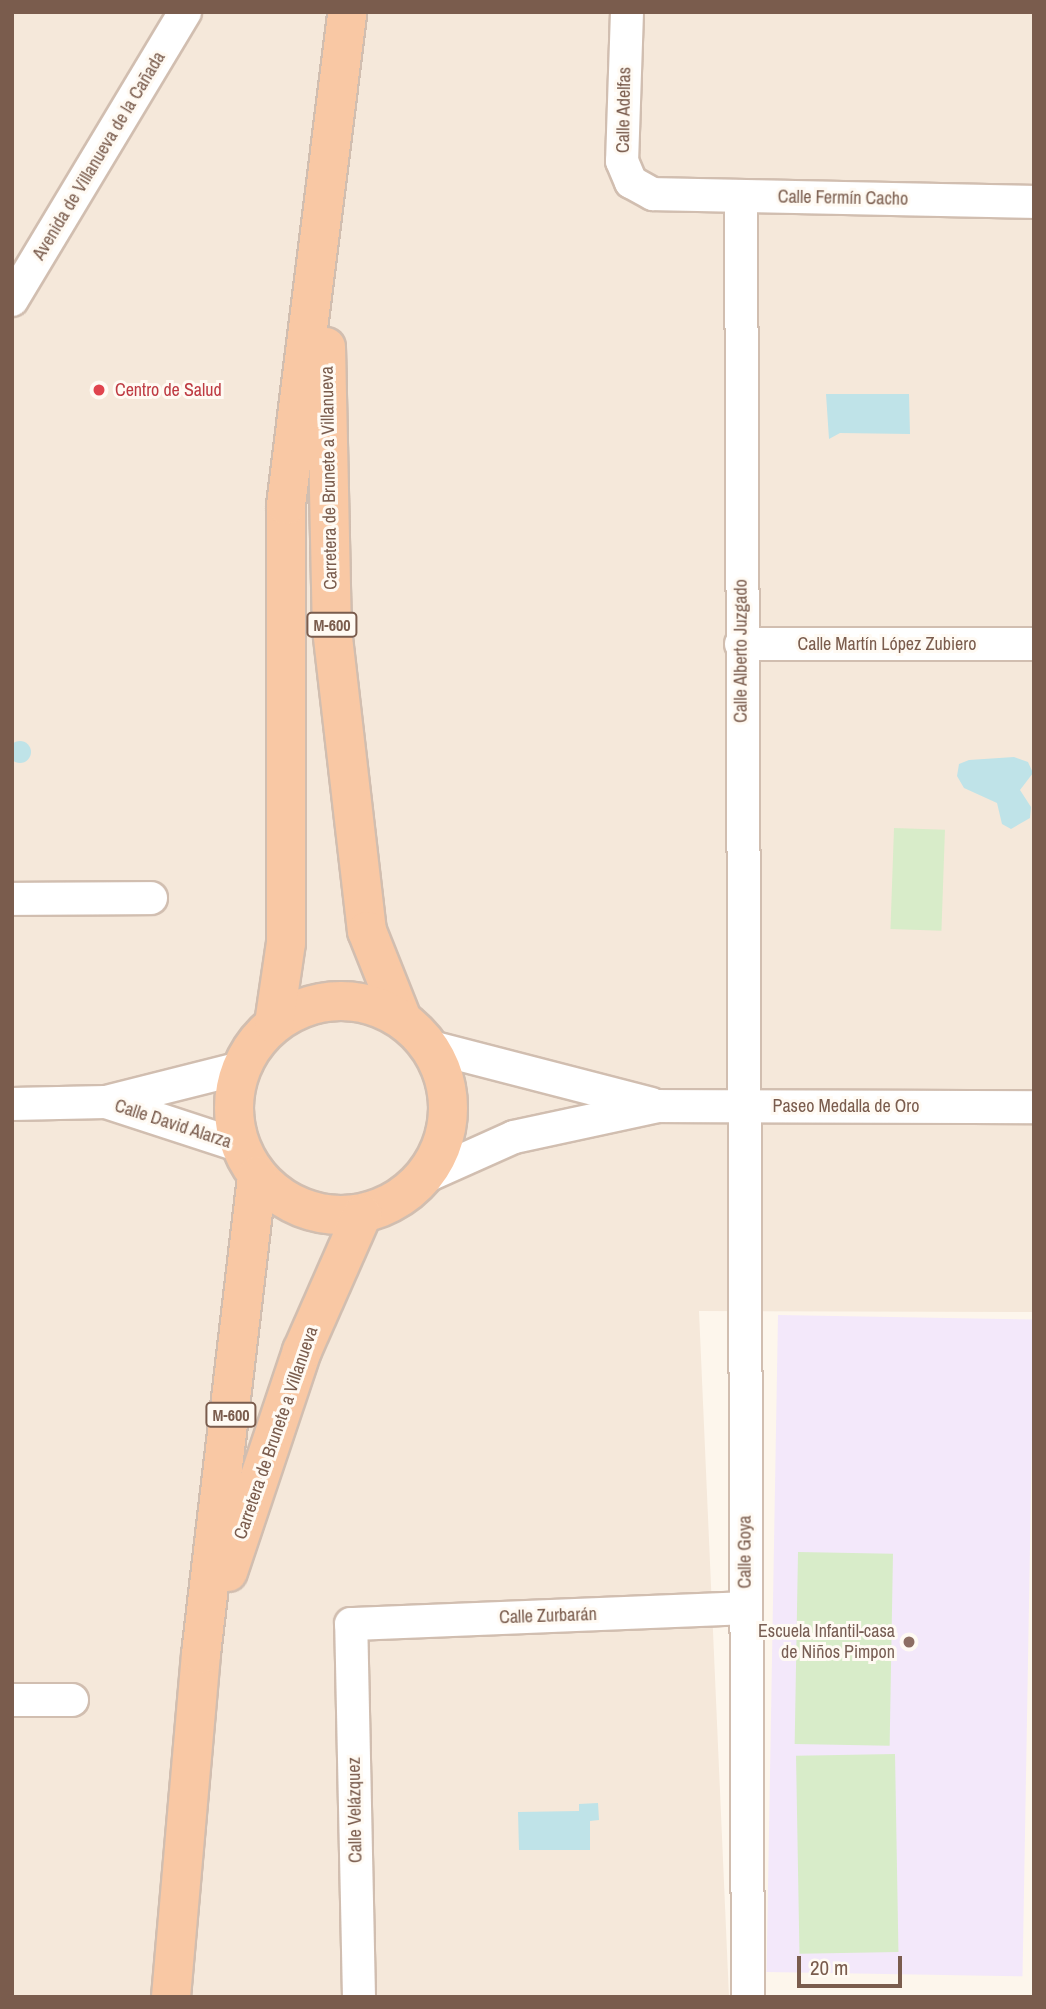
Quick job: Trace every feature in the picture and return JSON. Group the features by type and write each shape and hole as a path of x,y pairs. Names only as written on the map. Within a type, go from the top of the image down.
{"highway":[{"name":"Carretera de Brunete a Villanueva","path":"274,1024 286,943 286,505 324,222 347,12"},
{"name":"Carretera de Brunete a Villanueva","path":"324,222 332,629 367,931 402,1019"},
{"name":"M-600","path":"249,1161 234,1107 242,1068 274,1024 304,1007 337,1000 371,1005 402,1019 431,1047 448,1089 447,1124 427,1176"},
{"name":"Carretera de Brunete a Villanueva","path":"171,1997 249,1161"},
{"path":"249,1161 286,1201 323,1215 362,1215 408,1194 427,1176"},
{"name":"Carretera de Brunete a Villanueva","path":"201,1654 302,1351 362,1215"}],"street":[{"name":"Avenida de Villanueva de la Cañada","path":"12,300 185,12"},
{"name":"Calle Adelfas","path":"626,12 622,160 631,181 653,194"},
{"name":"Calle Fermín Cacho","path":"653,194 1034,202"},
{"name":"Calle Alberto Juzgado","path":"741,196 742,1106"},
{"name":"Calle Martín López Zubiero","path":"741,644 1034,644"},
{"path":"12,899 150,898"},
{"name":"Paseo Medalla de Oro","path":"431,1047 659,1106"},
{"name":"Calle David Alarza","path":"12,1104 106,1102 242,1068"},
{"name":"Calle David Alarza","path":"106,1102 249,1161"},
{"name":"Paseo Medalla de Oro","path":"427,1176 514,1137 659,1106 1034,1107"},
{"name":"Calle Goya","path":"742,1106 748,1997"},
{"name":"Calle Zurbarán","path":"351,1624 745,1608"},
{"name":"Calle Velázquez","path":"351,1624 359,1997"},
{"path":"12,1700 72,1700"}],"shaded area":[{"path":"12,12 1034,12 1034,1312 699,1311 729,1997 12,1997"},
{"name":"Escuela Infantil-casa de Niños Pimpon","path":"778,1315 1034,1319 1022,1976 767,1972"}],"green space":[{"path":"894,828 945,830 941,931 890,929"},
{"path":"798,1552 893,1554 890,1746 795,1744"},
{"path":"895,1754 898,1952 799,1954 796,1756"}],"water":[{"path":"826,394 909,394 910,434 840,433 829,439"},
{"path":"16,741 24,741 31,748 31,756 24,763 16,763 9,756 9,748"},
{"path":"1014,757 1028,762 1033,773 1020,790 1031,807 1030,818 1011,829 1002,824 997,803 964,788 957,776 959,764 969,760"},
{"path":"598,1803 599,1820 590,1821 590,1850 519,1850 518,1812 579,1811 579,1804"}],"place":[{"name":"Centro de Salud","path":"99,390"},
{"name":"Escuela Infantil-casa de Niños Pimpon","path":"909,1642"}]}
